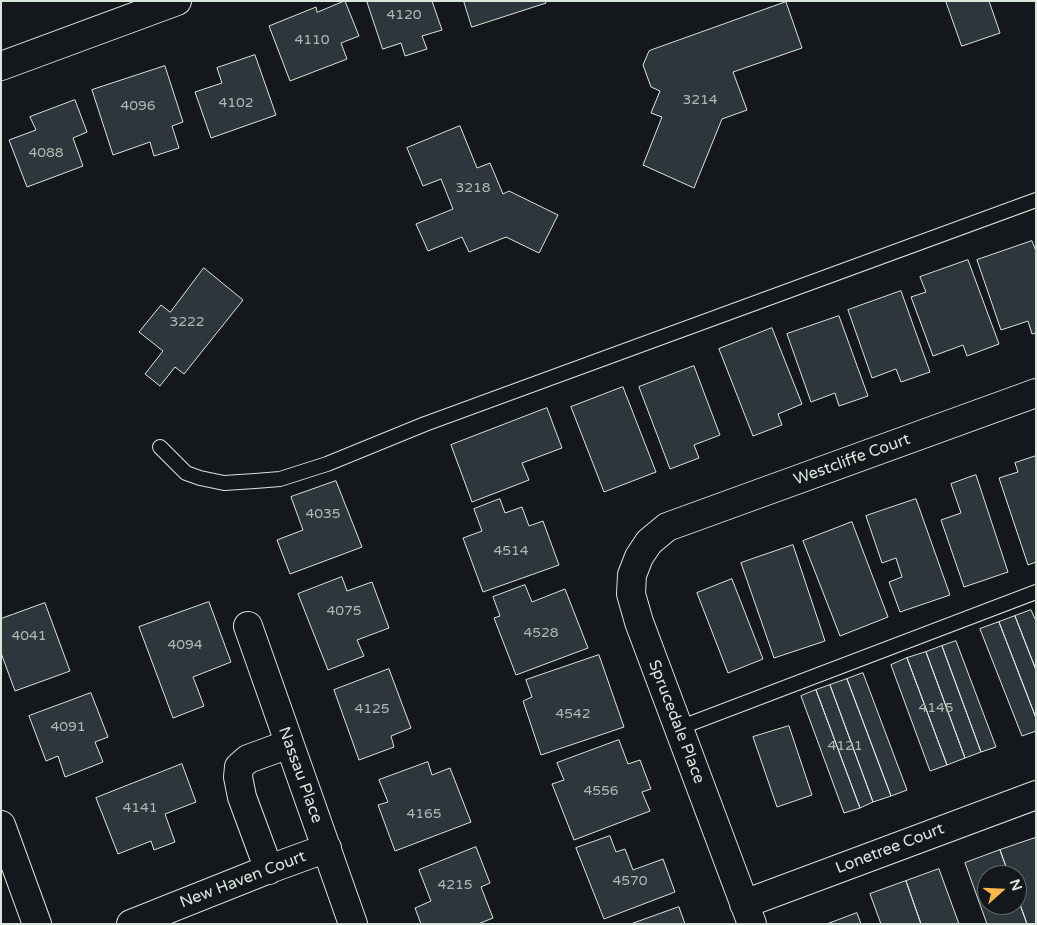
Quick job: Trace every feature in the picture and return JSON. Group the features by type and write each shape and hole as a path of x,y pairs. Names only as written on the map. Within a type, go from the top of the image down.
{"street":[{"path":"1,66 175,2"},
{"name":"Westcliffe Court","path":"668,527 1036,393"},
{"name":"Sprucedale Place","path":"668,527 649,542 639,557 632,575 631,594 639,622 748,914"},
{"name":"Nassau Place","path":"248,626 353,924"},
{"path":"269,870 242,797 238,777 239,767 248,759 289,744"},
{"name":"Lonetree Court","path":"748,914 1036,794"},
{"path":"1,825 37,924"},
{"name":"New Haven Court","path":"131,924 327,848"}],"lane":[{"path":"160,447 186,473 200,478 224,483 280,479 327,464 425,424 1036,200"},
{"path":"679,728 1036,592"}],"building":[{"path":"345,1 359,36 341,43 347,59 290,81 269,26 316,7 317,12"},
{"path":"367,1 432,1 442,30 422,36 427,49 405,56 401,43 383,49"},
{"path":"464,1 545,1 546,3 472,27"},
{"path":"946,1 989,1 1000,33 962,46"},
{"path":"786,2 802,48 733,72 747,110 722,119 694,188 643,165 662,117 651,113 660,91 651,87 643,65 649,51"},
{"path":"255,55 276,115 211,138 195,92 222,83 217,68"},
{"path":"165,66 183,122 172,126 179,148 154,156 150,142 113,155 92,90"},
{"path":"75,100 87,132 73,138 83,166 27,187 9,140 36,130 30,117"},
{"path":"460,126 477,168 490,163 503,194 509,191 558,215 539,253 506,237 469,252 462,237 428,251 416,224 453,209 441,179 423,186 407,148"},
{"path":"1032,241 1036,251 1036,333 1032,334 1028,321 1001,330 977,260"},
{"path":"968,260 999,344 967,356 963,345 933,356 911,297 926,292 920,277"},
{"path":"204,268 243,300 184,374 175,367 160,386 145,374 163,351 139,332 161,305 170,312"},
{"path":"901,291 930,372 901,382 896,369 872,378 848,310"},
{"path":"839,316 868,396 839,406 835,393 811,402 787,334"},
{"path":"772,328 802,404 778,414 782,425 753,436 719,349"},
{"path":"694,366 720,435 694,445 699,458 670,469 639,387"},
{"path":"623,387 656,472 604,492 571,407"},
{"path":"547,408 562,448 522,463 529,480 472,502 451,445"},
{"path":"1036,456 1036,562 1028,565 999,478 1018,472 1015,463"},
{"path":"976,475 1008,572 964,587 941,520 961,513 951,484"},
{"path":"336,481 362,547 290,574 277,540 303,530 291,497"},
{"path":"500,499 505,513 522,507 529,526 543,521 559,565 483,592 463,538 482,531 474,509"},
{"path":"916,499 950,595 900,612 889,582 902,577 896,558 882,563 866,516"},
{"path":"852,522 888,617 840,636 803,541"},
{"path":"793,545 825,641 774,658 741,563"},
{"path":"342,577 347,591 372,582 389,628 357,640 364,656 328,670 298,594"},
{"path":"732,579 763,659 728,673 697,593"},
{"path":"525,585 532,602 565,589 588,648 516,675 494,618 500,616 493,597"},
{"path":"209,602 231,662 193,677 204,706 173,718 139,627"},
{"path":"45,603 70,671 15,691 1,653 1,619"},
{"path":"1031,610 1036,621 1036,670 1015,616"},
{"path":"1015,616 1036,670 1036,718 999,622"},
{"path":"999,622 1036,718 1036,731 1022,736 980,629"},
{"path":"956,641 996,747 981,752 942,646"},
{"path":"942,646 981,752 965,758 926,652"},
{"path":"926,652 965,758 947,765 907,658"},
{"path":"599,655 624,727 541,755 523,701 532,697 526,680"},
{"path":"907,658 947,765 930,771 891,665"},
{"path":"389,669 411,728 391,736 394,747 359,760 334,690"},
{"path":"863,673 907,790 891,796 847,679"},
{"path":"847,679 891,796 873,802 830,685"},
{"path":"830,685 873,802 860,808 816,690"},
{"path":"816,690 860,808 844,813 801,696"},
{"path":"91,693 108,737 95,742 103,762 65,777 58,756 46,761 29,716"},
{"path":"789,726 812,795 777,807 753,737"},
{"path":"619,740 628,764 640,760 651,789 642,792 650,811 574,840 552,784 564,780 557,763"},
{"path":"428,762 432,775 450,768 471,822 395,851 378,805 388,802 379,780"},
{"path":"182,764 196,802 165,814 175,842 154,850 151,841 118,854 96,798"},
{"path":"610,836 616,852 625,849 633,870 663,859 675,892 604,919 576,848"},
{"path":"1035,838 1036,840 1036,924 1027,924 1024,915 1027,915 1027,865 1005,865 1000,850"},
{"path":"476,847 490,883 481,887 493,918 478,924 421,924 415,908 431,901 419,870"},
{"path":"1000,850 1005,865 977,865 977,896 965,863"},
{"path":"939,869 959,924 921,924 906,881"},
{"path":"906,881 921,924 881,924 870,894"},
{"path":"679,907 685,924 631,924"},
{"path":"857,913 861,924 827,924"},
{"path":"984,915 1024,915 1027,924 987,924"}]}
